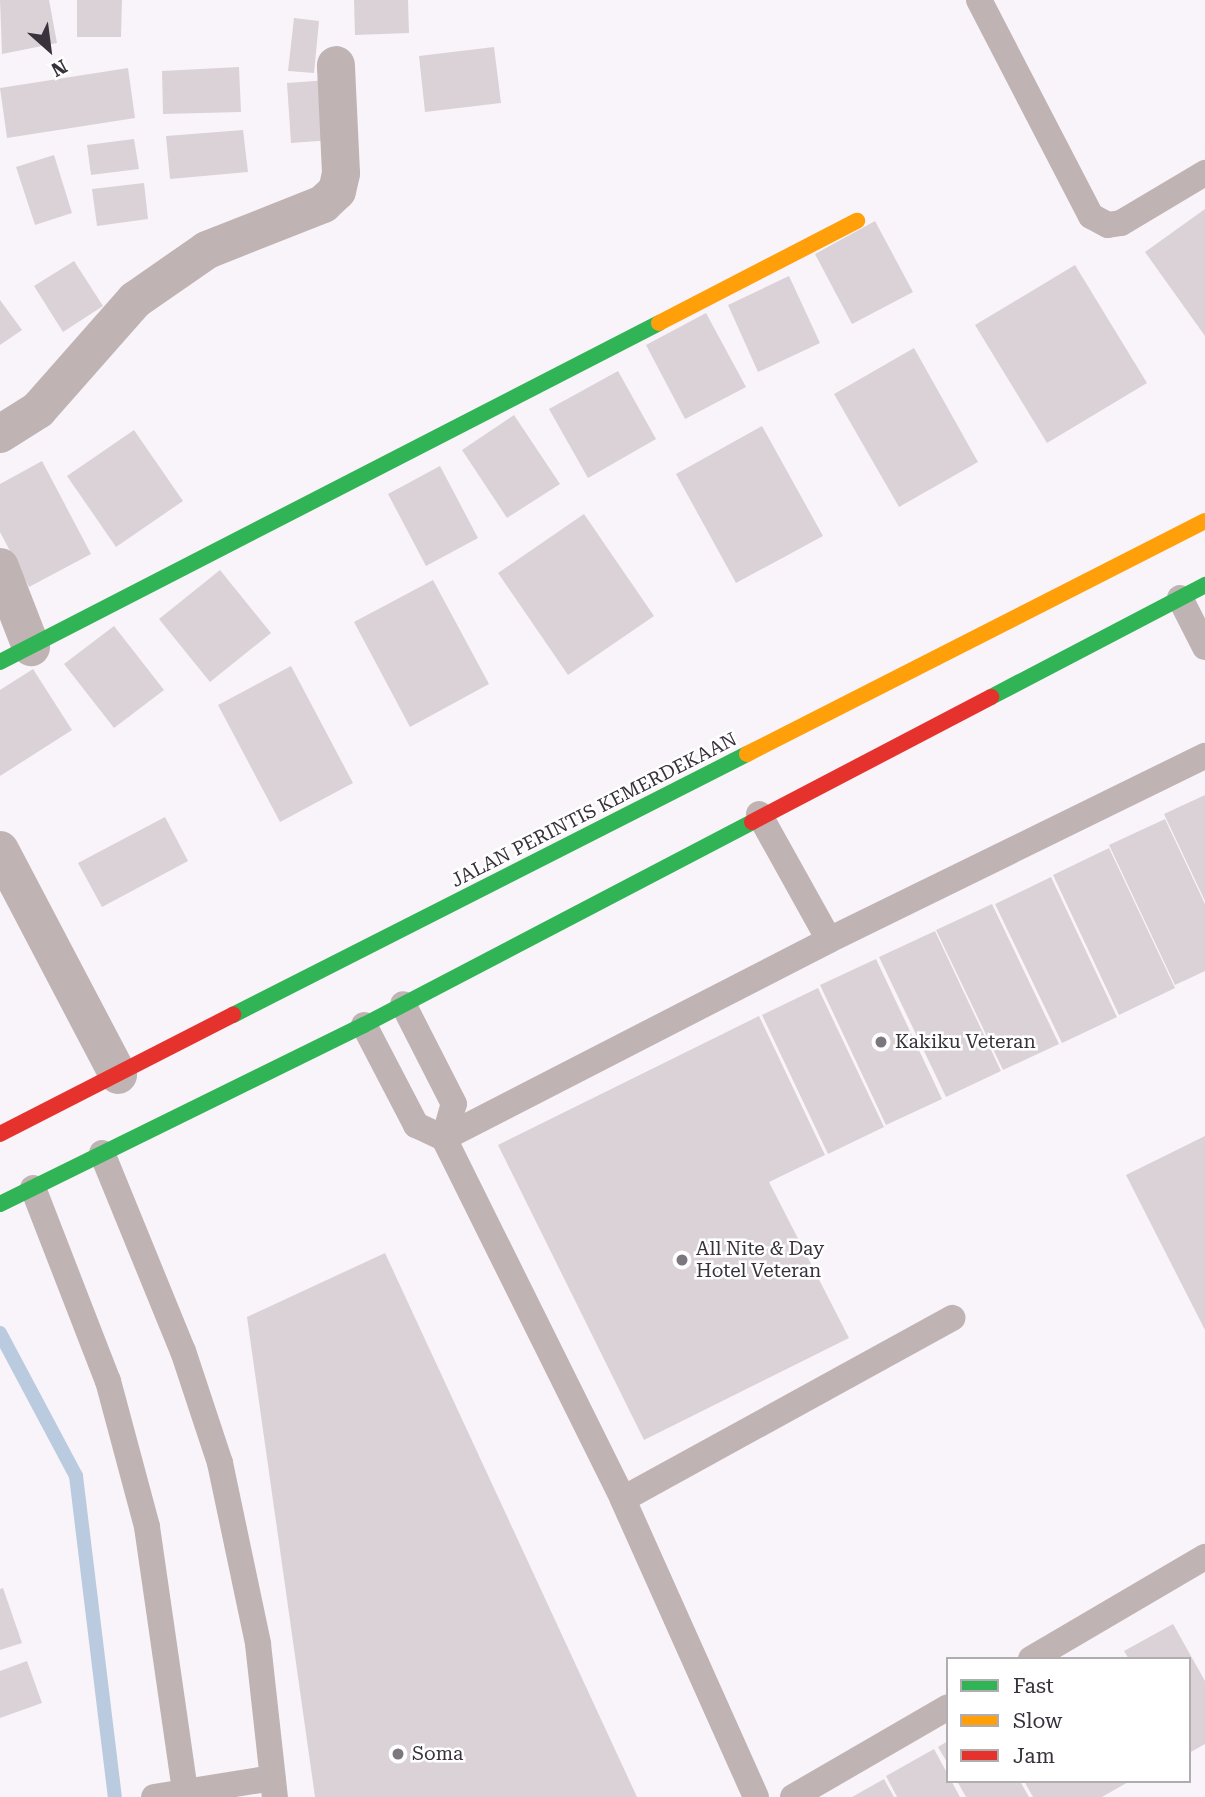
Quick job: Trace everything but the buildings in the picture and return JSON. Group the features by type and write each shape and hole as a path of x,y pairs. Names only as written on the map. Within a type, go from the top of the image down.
{"main road":[{"path":"15,655 857,221"},
{"name":"JALAN PERINTIS KEMERDEKAAN","path":"0,1133 123,1086 1205,521"},
{"path":"0,1205 102,1153 144,1124 364,1025 759,814 1205,584"}],"street":[{"path":"0,434 38,410 135,300 207,250 323,204 337,191 341,173 336,65"},
{"path":"0,567 15,655"},
{"path":"0,850 123,1086"}],"lane":[{"path":"979,0 1091,216 1108,225 1121,223 1205,173"},
{"path":"1180,598 1205,647"},
{"path":"444,1138 829,940 1205,757"},
{"path":"759,814 829,940"},
{"path":"402,1004 454,1104 444,1138"},
{"path":"364,1025 416,1125 444,1138 623,1499 756,1797"},
{"path":"102,1153 183,1351 220,1463 258,1644 274,1787 154,1797"},
{"path":"28,1190 108,1381 147,1527 186,1796"},
{"path":"623,1499 952,1318"},
{"path":"1034,1657 1205,1557"},
{"path":"793,1797 946,1708"}],"waterway":[{"path":"0,1333 76,1476 115,1797"}],"traffic: fast":[{"path":"0,662 659,323"},
{"path":"991,697 1205,585"},
{"path":"233,1015 747,754"},
{"path":"0,1204 364,1025 752,822"}],"traffic: slow":[{"path":"659,323 857,221"},
{"path":"747,754 1205,521"}],"traffic: jam":[{"path":"752,822 991,697"},
{"path":"0,1134 233,1015"}],"place":[{"name":"Kakiku Veteran","path":"881,1042"},
{"name":"All Nite & Day Hotel Veteran","path":"682,1260"},
{"name":"Soma","path":"398,1754"}]}
